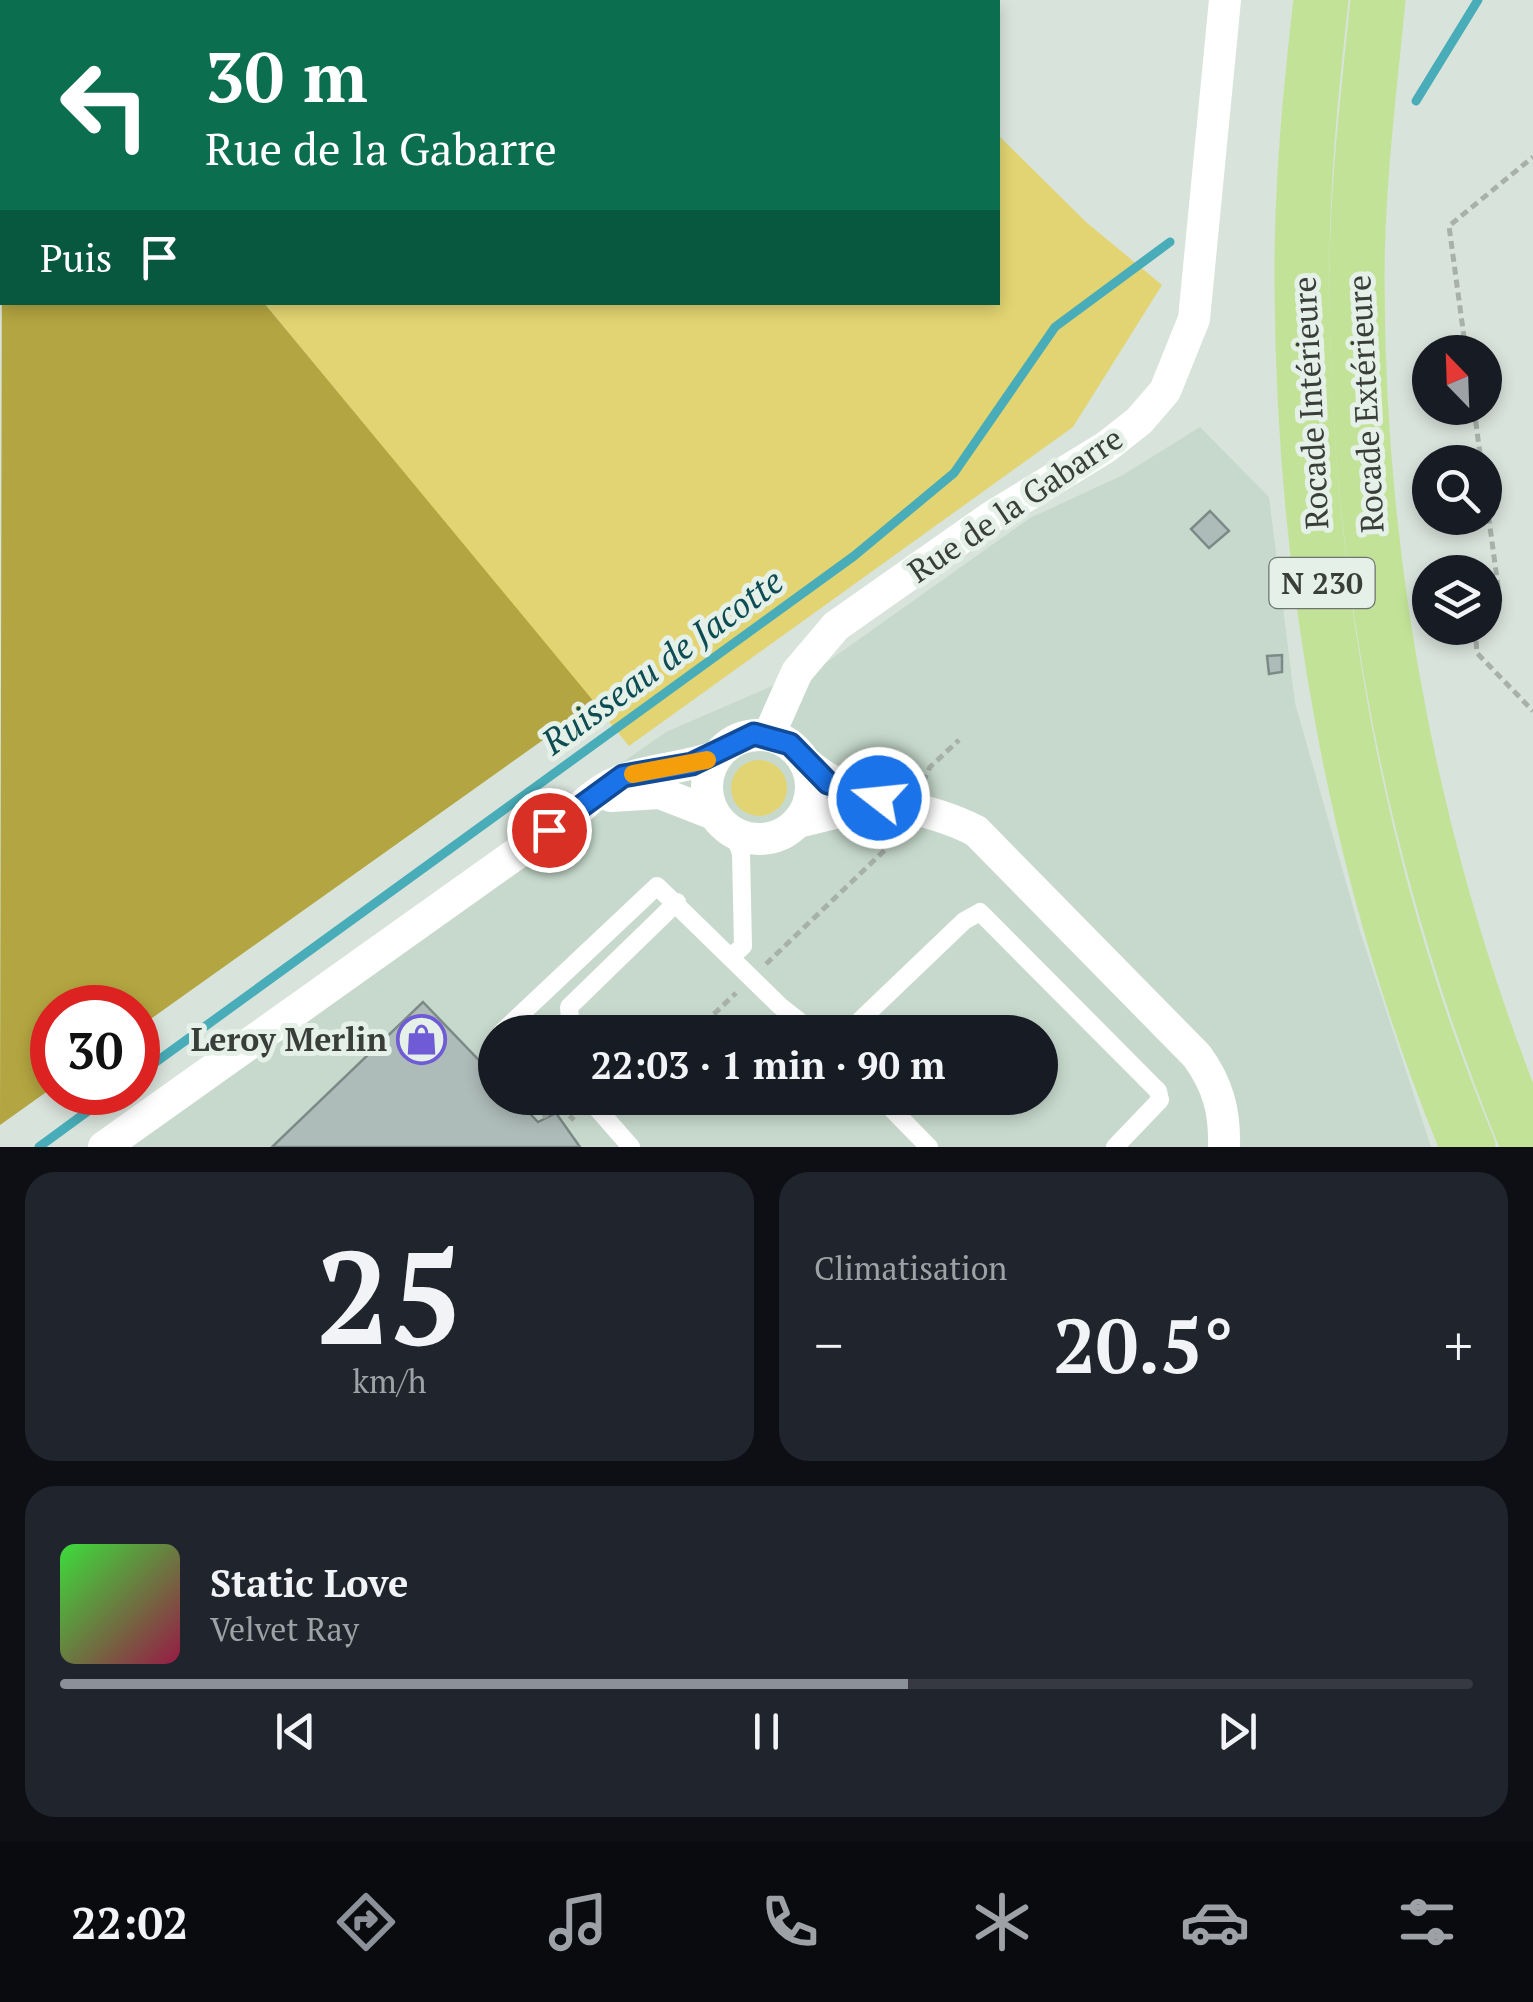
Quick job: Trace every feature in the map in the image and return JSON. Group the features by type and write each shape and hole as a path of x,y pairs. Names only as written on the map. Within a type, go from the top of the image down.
{"highway":[{"path":"1294,0 1291,134 1302,288"},
{"name":"Rocade Intérieure","path":"1321,0 1306,137 1302,288 1315,530 1341,718 1394,930 1442,1084 1468,1147"},
{"name":"Rocade Extérieure","path":"1378,0 1357,279 1370,532 1397,717 1443,901 1492,1058 1529,1147"}],"street":[{"name":"Rue de la Gabarre","path":"769,735 797,672 820,640 990,518 1106,448 1139,420 1164,390 1194,319 1225,0"},
{"path":"104,1147 623,776 716,756 740,738 769,735 790,744 828,783 909,814 962,846 1183,1066 1205,1109 1205,1147"},
{"path":"716,756 706,785 723,823"},
{"path":"798,822 811,793 806,762"},
{"path":"579,809 620,794 676,796 723,823 767,838 798,822 843,811 941,813 976,832 1197,1056 1213,1077 1222,1102 1224,1147"}],"lane":[{"path":"723,823 741,853 743,946 732,956"},
{"path":"519,1015 648,890 657,886 794,1015"},
{"path":"569,1015 569,1007 678,902"},
{"path":"866,1015 964,921 980,912 1158,1091 1160,1100 1153,1110 1114,1147"},
{"path":"603,1115 630,1147"},
{"path":"898,1115 929,1147"}],"path":[{"path":"1464,335 1448,226 1533,158"},
{"path":"1476,645 1477,653 1533,711"},
{"path":"713,1015 909,814 930,766 959,740"},
{"path":"546,1118 543,1112 558,1106 580,1124"}],"shaded area":[{"path":"1000,137 1086,222 1162,285 1073,427 629,746 266,305 1000,305"},
{"path":"2,305 266,305 595,703 160,1012 160,985 30,985 30,1104 0,1125"},
{"path":"1200,427 1269,497 1295,703 1359,928 1431,1147 109,1147 147,1115 160,1115 160,1104 294,992 666,732 827,662 1030,518 1123,475"},
{"path":"759,760 779,768 787,788 779,808 759,816 739,808 731,788 739,768"}],"building":[{"path":"1210,511 1229,531 1209,548 1191,529"},
{"path":"1282,655 1282,672 1269,674 1267,656"},
{"name":"Leroy Merlin","path":"423,1002 478,1059 478,1115 531,1115 538,1122 557,1115 580,1147 272,1147"}],"waterway":[{"name":"Ruisseau de Jacotte","path":"1416,101 1478,0"},
{"name":"Ruisseau de Jacotte","path":"160,1059 854,556 954,473 1055,327 1170,242"},
{"name":"Ruisseau de Jacotte","path":"39,1147 83,1115"}],"slow traffic":[{"path":"633,774 707,760"}],"place":[{"name":"Leroy Merlin","path":"422,1039"}],"route":[{"path":"549,830 606,784 623,776 692,764 716,756 726,746 754,734 780,738 790,744 828,783 879,798"}]}
